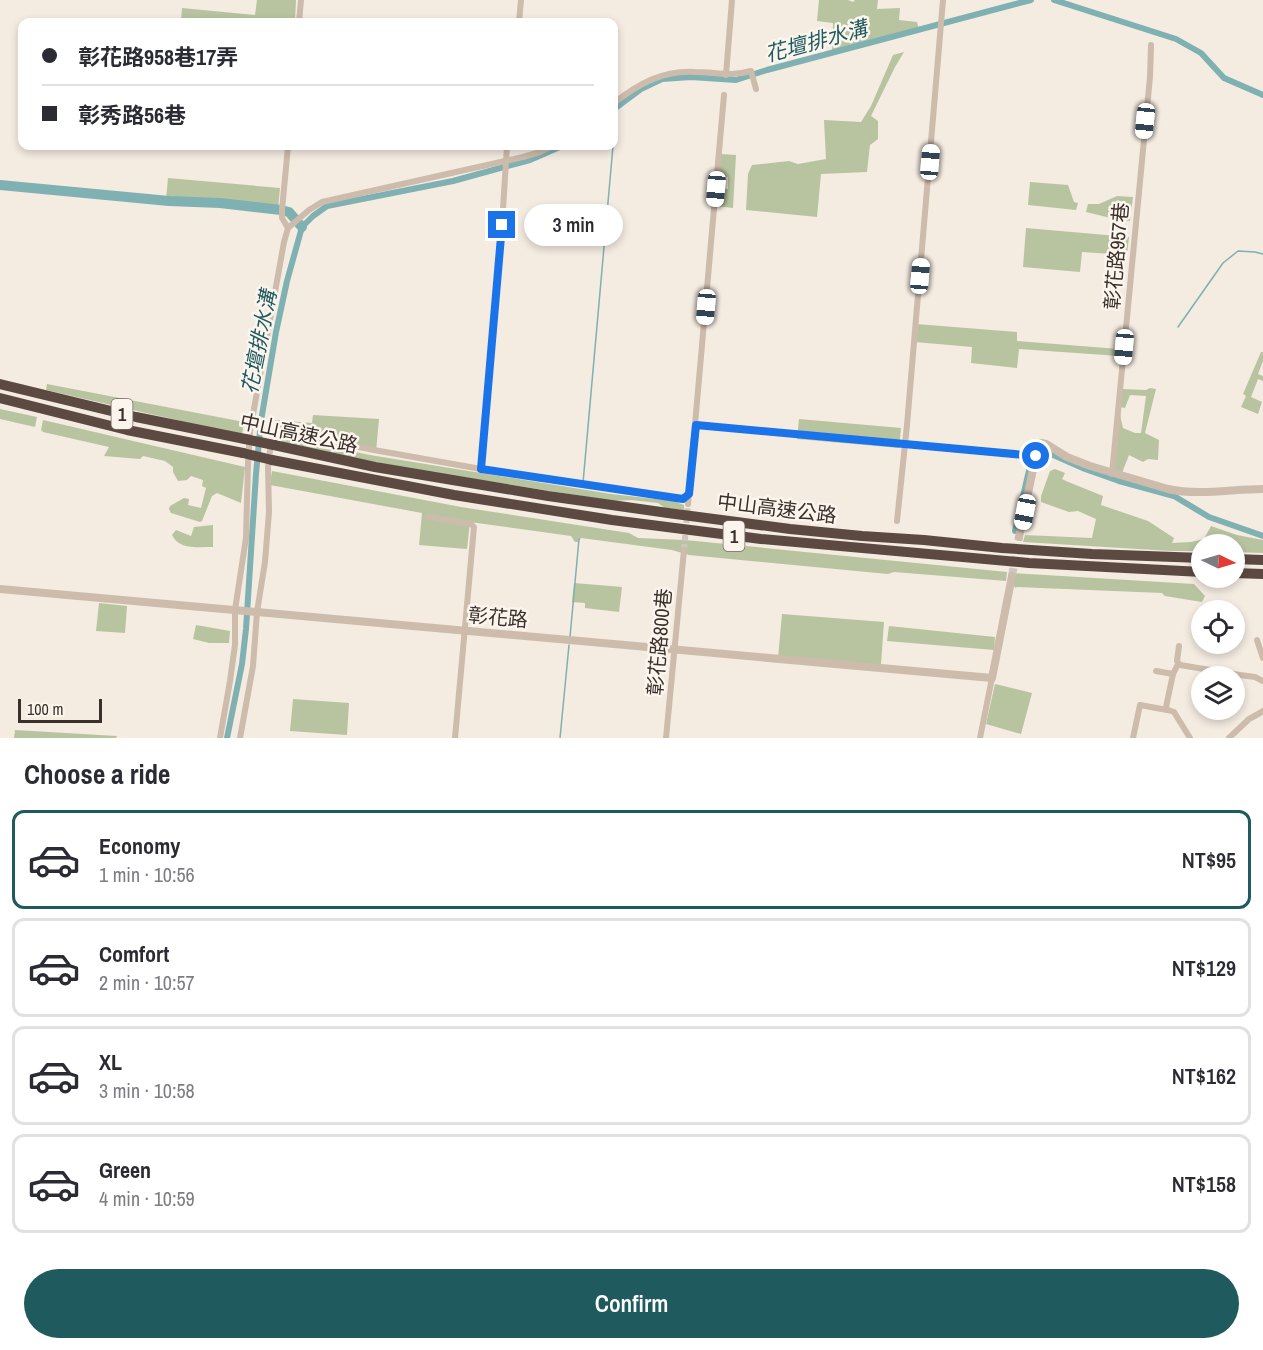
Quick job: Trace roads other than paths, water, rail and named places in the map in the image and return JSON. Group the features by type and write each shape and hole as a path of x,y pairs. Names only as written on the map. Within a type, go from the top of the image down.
{"highway":[{"name":"中山高速公路","path":"0,384 136,417 245,439 272,439 375,467 657,512 862,537 1092,554 1191,558"},
{"name":"中山高速公路","path":"0,398 127,430 272,460 454,495 612,520 761,539 1029,563 1191,571"},
{"path":"1245,559 1263,560"},
{"path":"1245,573 1263,574"}],"street":[{"path":"299,18 301,0"},
{"path":"519,18 521,0"},
{"path":"726,75 732,0"},
{"path":"897,521 943,0"},
{"name":"彰花路957巷","path":"1112,474 1150,77 1151,45"},
{"path":"618,100 630,90 658,76 672,73 694,72 726,75 751,72 756,89"},
{"path":"688,504 724,94"},
{"path":"288,150 282,218 288,228"},
{"path":"481,469 507,150"},
{"path":"220,738 231,681 246,538 250,431 288,228 321,202 399,186 544,150"},
{"path":"696,425 1036,456"},
{"path":"240,738 253,666 255,612 265,562 269,512 268,467 272,439 285,432 481,469 683,499 689,494"},
{"path":"1019,537 1038,445 1041,443 1067,457 1112,474 1177,491 1263,489"},
{"path":"429,517 471,524 474,527 455,738"},
{"name":"彰花路800巷","path":"666,738 684,550"},
{"path":"980,738 1012,576"},
{"name":"彰花路","path":"0,589 992,678"},
{"path":"1257,640 1263,658"},
{"path":"1168,710 1166,707 1173,674 1178,664 1179,646"},
{"path":"1178,664 1263,681"},
{"path":"1156,671 1173,674"},
{"path":"1133,738 1140,705 1174,712 1190,738"},
{"path":"1229,738 1249,719 1263,711"}],"waterway":[{"name":"花壇排水溝","path":"618,106 641,89 662,79 691,77 736,80 1031,0"},
{"name":"花壇排水溝","path":"1054,0 1176,39 1201,53 1224,78 1263,95"},
{"name":"花壇排水溝","path":"227,738 242,664 246,629 261,421 276,332 302,227 327,206 453,181 530,160 553,150"},
{"path":"583,483 613,150"},
{"path":"0,185 281,210 289,212 302,227"},
{"path":"1178,327 1223,263 1238,251 1263,254"},
{"path":"1035,447 1119,481 1174,496 1209,517 1263,536"},
{"path":"1015,531 1031,462"},
{"path":"570,637 579,539"},
{"path":"560,738 569,645"}],"tunnel":[{"path":"684,550 688,504"},
{"path":"1012,576 1019,537"}]}
